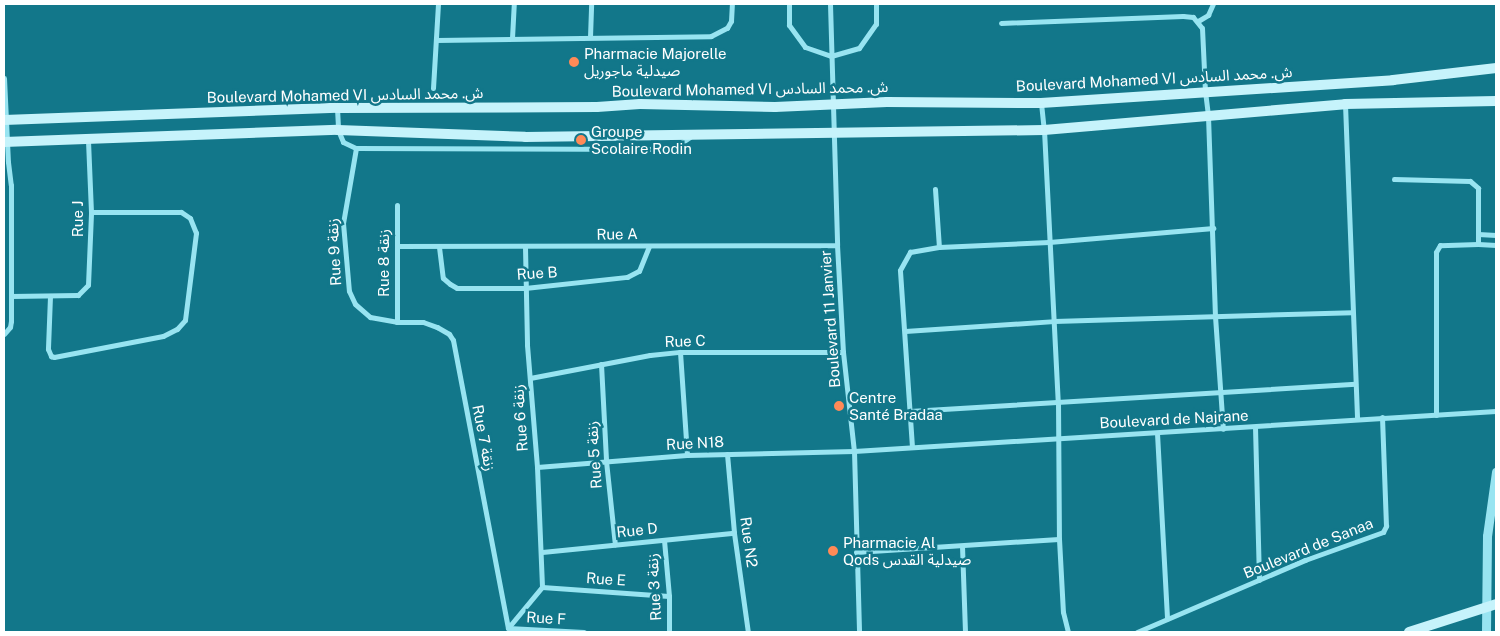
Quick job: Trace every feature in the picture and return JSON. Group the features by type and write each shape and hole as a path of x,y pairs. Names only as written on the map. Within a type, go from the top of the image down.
{"main road":[{"name":"Boulevard Mohamed VI ش. محمد السادس","path":"5,120 337,108 833,105 887,102 1041,103 1393,80 1496,68"},
{"path":"5,142 338,130 525,137 1044,130 1345,104 1496,101"},
{"path":"1409,632 1491,606"}],"street":[{"path":"433,88 438,4"},
{"path":"512,38 514,4"},
{"path":"590,37 591,4"},
{"path":"436,40 711,36 727,28 731,21 732,4"},
{"path":"789,4 789,25 805,47 831,56 859,48 876,24 876,4"},
{"name":"Boulevard 11 Janvier","path":"830,4 836,245 854,451 860,632"},
{"path":"1198,21 1208,15 1213,4"},
{"path":"1001,23 1183,16 1193,17 1202,28 1208,116 1215,316 1223,429"},
{"path":"4,78 5,142 11,185 10,327 4,334"},
{"path":"1041,103 1058,402 1059,540 1063,612 1068,632"},
{"path":"1345,104 1357,419"},
{"path":"337,108 338,130 343,142 356,148 666,149 678,145 693,135"},
{"path":"621,136 622,149"},
{"path":"524,150 525,137"},
{"name":"Rue J","path":"50,296 78,295 86,289 89,278 91,212 88,139"},
{"name":"Rue 9 زنقة","path":"356,148 343,223 345,267 349,291 355,304 370,317"},
{"path":"1394,179 1470,182 1476,184 1478,188 1478,244"},
{"path":"935,188 939,247"},
{"name":"Rue 8 زنقة","path":"397,205 397,322"},
{"path":"11,296 50,296 48,349 51,356 54,357 162,336 177,329 185,320 196,233 190,218 180,212 91,212"},
{"path":"912,446 900,270 903,260 910,252 939,247 1049,242 1213,228"},
{"path":"1478,234 1496,235"},
{"name":"Rue A","path":"397,246 836,245"},
{"path":"1436,415 1436,252 1440,245 1496,245"},
{"name":"Rue B","path":"440,247 443,278 458,288 525,288 627,277 639,271 649,246"},
{"name":"Rue 6 زنقة","path":"526,247 525,288 542,552 542,587"},
{"path":"4,256 10,256"},
{"path":"905,331 1054,321 1352,312"},
{"name":"Rue 7 زنقة","path":"370,317 397,322 423,322 449,334 453,340 508,628"},
{"path":"680,352 687,455"},
{"name":"Rue C","path":"530,378 680,352 844,352"},
{"name":"Rue 5 زنقة","path":"602,364 606,461 616,545"},
{"path":"910,411 1222,394 1355,384"},
{"name":"Boulevard de Najrane","path":"854,451 1496,411"},
{"name":"Boulevard de Sanaa","path":"1137,632 1305,560 1384,532 1386,526 1382,417"},
{"path":"1255,427 1258,580"},
{"path":"1157,433 1167,619"},
{"name":"Rue N18","path":"537,468 687,455 854,451"},
{"name":"Rue N2","path":"727,454 734,533 748,632"},
{"path":"1486,632 1491,606 1487,536 1496,472"},
{"name":"Rue D","path":"542,552 734,533"},
{"name":"Rue 3 زنقة","path":"664,540 669,596 669,632"},
{"path":"856,552 1059,540"},
{"path":"962,546 965,632"},
{"path":"508,628 542,587"},
{"name":"Rue E","path":"542,587 669,596"},
{"name":"Rue F","path":"508,628 584,632"}],"place":[{"name":"Pharmacie Majorelle صيدلية ماجوريل","path":"574,62"},
{"name":"Groupe Scolaire Rodin","path":"581,140"},
{"name":"Centre Santé Bradaa","path":"839,406"},
{"name":"Pharmacie Al Qods صيدلية القدس","path":"833,551"}]}
